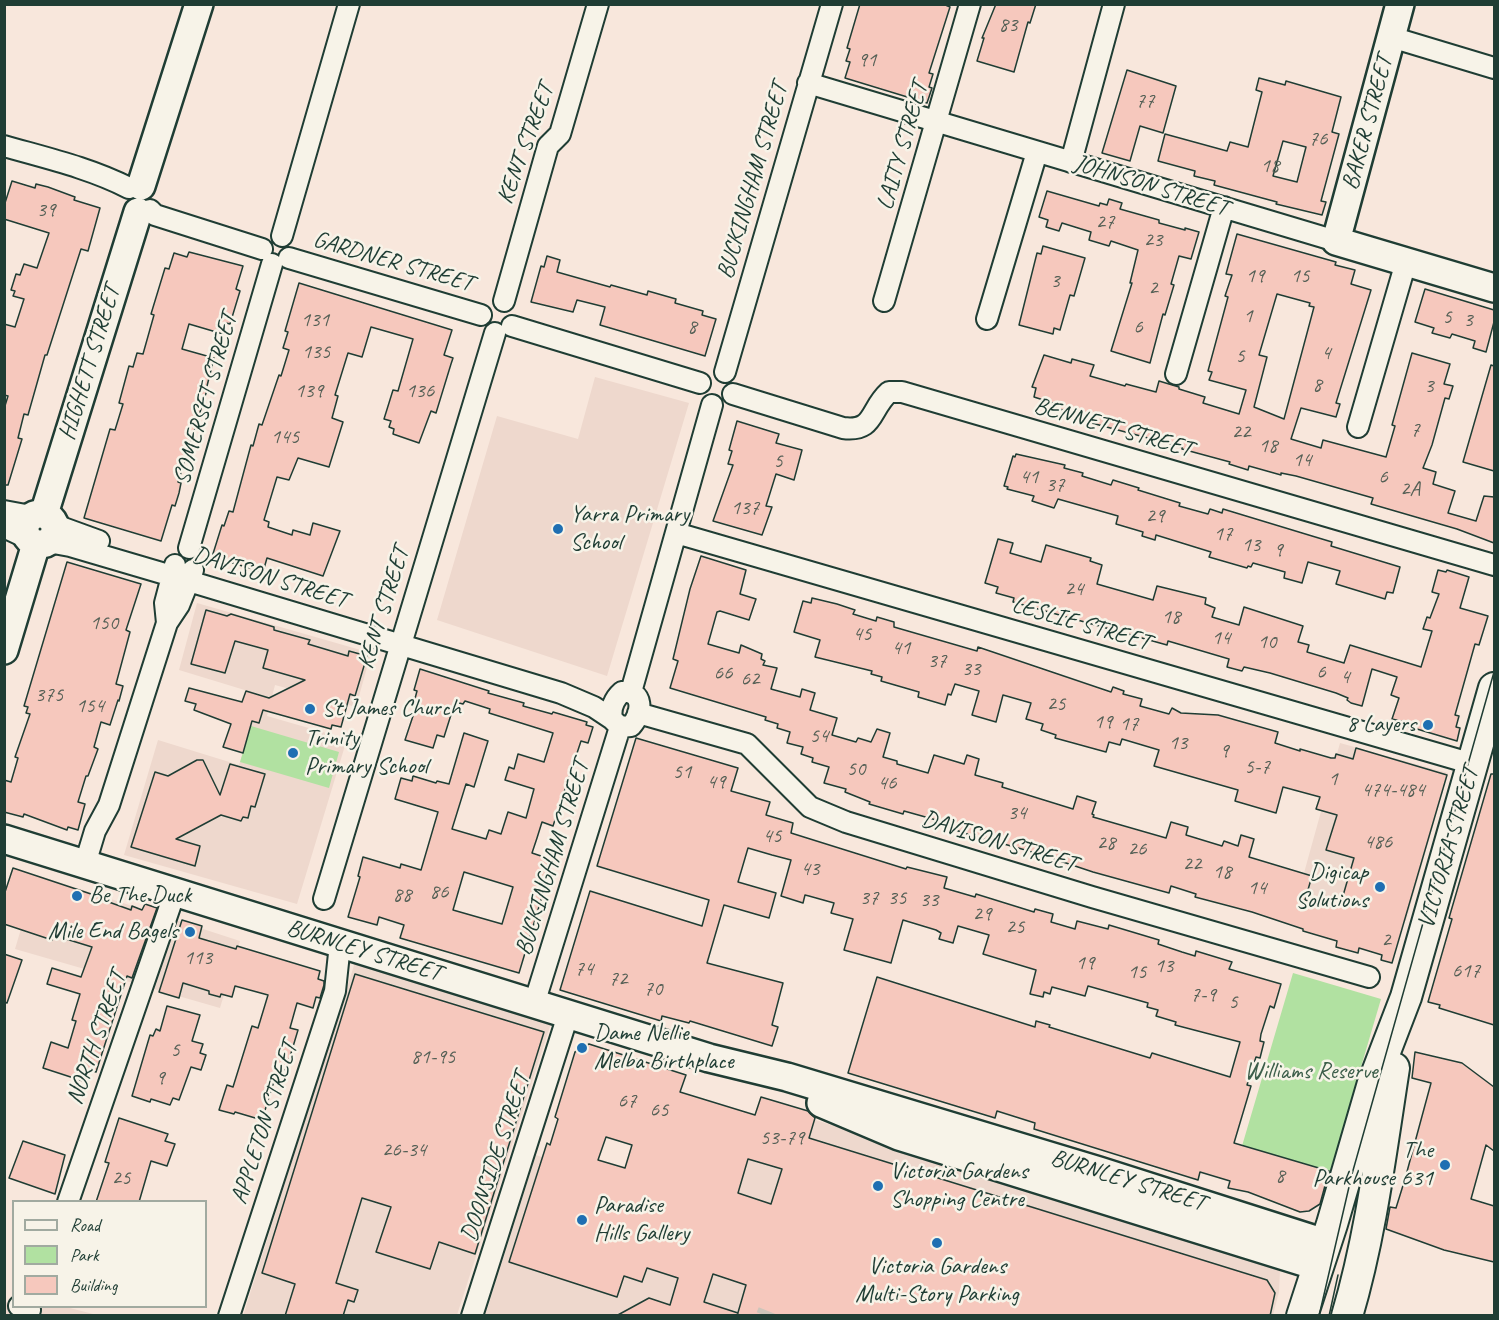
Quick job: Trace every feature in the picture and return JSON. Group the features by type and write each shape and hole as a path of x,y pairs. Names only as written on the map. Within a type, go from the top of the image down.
{"main road":[{"name":"HIGHETT STREET","path":"4,650 35,529 199,4"},
{"name":"BAKER STREET","path":"1336,241 1400,4"},
{"name":"JOHNSON STREET","path":"1336,241 1494,288"},
{"name":"VICTORIA STREET","path":"1302,1316 1373,1083 1402,1009 1492,703"},
{"name":"BURNLEY STREET","path":"4,839 568,1015 723,1062 787,1077 903,1125 1089,1196 1321,1255"},
{"name":"VICTORIA STREET","path":"1347,1316 1375,1190 1402,1009"},
{"name":"BURNLEY STREET","path":"903,1125 1099,1171 1321,1255"},
{"path":"1089,1196 1099,1171"},
{"path":"1321,1255 1344,1252 1359,1269"}],"street":[{"path":"275,257 269,238 282,236 350,4"},
{"name":"KENT STREET","path":"504,301 548,146 560,134 598,4"},
{"name":"BUCKINGHAM STREET","path":"725,372 832,4"},
{"name":"LAITY STREET","path":"884,301 970,4"},
{"path":"1071,162 1114,4"},
{"path":"1391,37 1494,68"},
{"name":"JOHNSON STREET","path":"808,83 1336,241"},
{"name":"GARDNER STREET","path":"4,146 104,176 139,199 155,215 275,257 482,315"},
{"path":"987,319 1037,152"},
{"path":"1176,375 1224,207"},
{"name":"SOMERSET STREET","path":"189,548 275,257"},
{"path":"1358,427 1406,262"},
{"path":"504,330 515,316 514,311 504,301 489,303 482,315 486,329 504,330 700,383"},
{"name":"KENT STREET","path":"324,899 401,640 504,330"},
{"path":"715,370 725,372 734,384 733,394 727,403 712,405 707,403 700,394 700,383 705,374 715,370"},
{"name":"BENNETT STREET","path":"733,394 856,430 867,425 880,400 889,392 902,393 1494,565"},
{"path":"623,695 638,699 638,713 631,726 616,723 612,708 623,695 676,534 712,405"},
{"name":"DAVISON STREET","path":"4,511 35,529 511,674 580,700 616,723"},
{"name":"LESLIE STREET","path":"676,534 1473,764"},
{"path":"92,866 107,833 109,805 167,623 179,605 182,573"},
{"name":"DAVISON STREET","path":"511,674 564,686 623,695"},
{"name":"DAVISON STREET","path":"638,713 747,744 810,807 846,822 1369,977"},
{"name":"BUCKINGHAM STREET","path":"534,1004 616,723"},
{"name":"NORTH STREET","path":"69,1200 175,892"},
{"name":"APPLETON STREET","path":"229,1316 335,991 340,944"},
{"name":"DOONSIDE STREET","path":"472,1316 568,1015"}],"shaded area":[{"name":"Yarra Primary School","path":"595,377 689,403 607,676 437,620 497,416 578,439"},
{"name":"Trinity Primary School","path":"197,603 371,653 356,707 275,685 267,716 347,739 297,904 124,855 158,740 239,765 261,695 179,670"},
{"path":"1340,743 1448,773 1406,921 1299,891"},
{"path":"37,875 240,941 220,1008 15,949"},
{"path":"356,959 552,1020 457,1315 243,1316"},
{"name":"Victoria Gardens Shopping Centre","path":"763,1103 1280,1270 1279,1292 1273,1315 485,1316 536,1155 724,1218"},
{"path":"4,1302 12,1303 12,1308 70,1308 97,1315 5,1315"}],"green space":[{"path":"251,726 339,752 329,788 240,762"},
{"name":"Williams Reserve","path":"1293,973 1381,999 1330,1172 1242,1146"}],"building":[{"path":"860,4 943,4 950,7 929,73 933,74 929,87 932,88 927,103 845,78 850,62 846,61 850,49 847,48"},
{"path":"996,4 1036,4 1030,23 1028,22 1014,72 977,61 984,38 982,38"},
{"path":"1127,70 1176,86 1163,133 1140,126 1130,161 1102,153"},
{"path":"1259,78 1285,85 1286,81 1341,97 1332,132 1339,134 1321,201 1326,202 1322,215 1214,185 1215,181 1194,176 1195,171 1158,161 1165,134 1227,151 1230,142 1248,147 1262,92 1256,90","holes":["1283,141 1306,147 1297,182 1273,176"]},
{"path":"12,181 35,188 36,184 48,187 75,197 74,200 100,208 88,251 81,249 47,355 45,355 28,415 24,414 18,438 22,439 8,485 4,485 4,409 8,396 4,395 4,324 15,327 24,299 13,296 15,291 11,290 16,274 20,275 24,264 37,268 49,233 4,219 4,206"},
{"path":"1047,191 1099,206 1100,203 1107,205 1109,199 1122,203 1120,209 1159,220 1159,223 1199,232 1191,259 1179,256 1171,284 1174,285 1165,315 1163,314 1150,363 1111,351 1132,283 1130,283 1138,250 1111,241 1109,246 1089,240 1091,232 1062,223 1059,231 1046,227 1048,220 1039,217"},
{"path":"1237,234 1336,262 1335,265 1355,270 1351,284 1371,290 1336,403 1340,404 1336,417 1301,408 1291,439 1321,448 1323,440 1386,457 1395,426 1392,425 1412,353 1450,364 1444,384 1453,386 1449,399 1445,398 1423,468 1436,472 1433,484 1455,491 1448,513 1476,521 1484,496 1494,497 1494,543 1457,529 1371,504 1373,498 1296,476 1281,473 1281,475 1249,466 1248,470 1229,464 1230,462 1182,449 1182,447 1084,421 1085,416 1055,408 1056,404 1034,397 1036,388 1032,387 1044,355 1071,363 1072,359 1094,365 1090,376 1125,386 1126,384 1156,392 1159,381 1179,387 1179,389 1205,397 1203,403 1239,414 1246,390 1209,380 1212,372 1208,371 1228,297 1225,296 1232,275 1226,274","holes":["1277,294 1310,303 1309,306 1314,307 1284,419 1254,407 1267,357 1259,355"]},
{"path":"1043,246 1085,258 1074,296 1070,295 1060,330 1054,328 1053,334 1019,325 1037,253 1041,254"},
{"path":"189,252 243,266 236,289 240,291 230,324 226,323 223,334 189,324 182,349 214,358 207,390 178,482 181,483 179,493 175,506 172,505 161,541 84,518 110,429 115,430 123,404 119,403 129,366 133,367 137,353 143,354 154,315 151,314 165,268 169,269 174,253 187,257"},
{"path":"547,256 560,260 557,272 610,287 611,285 647,295 648,291 676,299 675,303 703,311 702,315 716,319 705,356 600,325 605,307 577,300 573,312 531,302 541,266 544,267"},
{"path":"299,283 452,330 444,355 453,358 436,413 431,411 419,443 393,434 394,429 389,427 391,421 384,419 393,390 398,391 413,339 371,327 362,357 348,353 335,395 338,396 332,418 343,422 329,467 298,458 289,480 277,477 264,520 269,522 268,527 292,535 293,530 310,535 313,523 340,531 323,576 267,558 263,572 212,557 222,525 224,526 229,511 233,512 251,445 253,446 259,424 262,425 279,375 281,376 289,350 283,348 288,332 285,331"},
{"path":"1425,289 1494,310 1494,322 1486,352 1473,348 1475,341 1452,334 1450,338 1432,333 1434,328 1415,322"},
{"path":"1491,365 1494,366 1494,471 1463,462"},
{"path":"737,421 779,434 776,443 802,450 794,480 776,474 766,506 772,507 762,535 713,521 733,465 728,464 732,451 729,450"},
{"path":"1016,454 1065,465 1064,468 1083,473 1082,476 1111,485 1113,480 1139,488 1138,490 1180,503 1179,506 1208,514 1210,509 1222,513 1223,509 1332,542 1331,546 1400,567 1393,593 1387,592 1385,599 1336,584 1340,571 1308,562 1302,583 1284,578 1285,572 1253,563 1247,568 1209,557 1211,552 1156,535 1155,540 1142,536 1143,532 1116,524 1118,516 1058,499 1054,508 1032,501 1034,496 1007,489 1008,487 1004,486 1013,456 1015,457"},
{"path":"998,539 1013,543 1010,553 1041,562 1046,545 1091,558 1090,561 1102,565 1097,584 1153,600 1157,586 1206,598 1205,604 1215,608 1212,617 1239,625 1244,607 1303,626 1298,642 1309,645 1307,652 1344,663 1350,645 1421,667 1432,631 1423,629 1439,594 1432,592 1438,570 1446,572 1447,570 1469,577 1460,608 1488,616 1479,645 1475,644 1455,715 1459,716 1456,727 1460,728 1457,741 1407,726 1408,723 1392,719 1399,698 1391,695 1397,677 1372,669 1362,706 1351,703 1347,700 1348,698 1336,693 1270,673 1244,667 1242,671 1227,667 1229,659 1168,641 1167,645 1013,602 1014,598 996,593 998,587 985,583"},
{"path":"701,556 746,570 740,594 756,599 749,620 717,612 708,644 739,653 741,645 762,654 761,659 765,661 763,665 777,668 771,689 800,697 802,689 815,693 810,710 837,718 832,735 856,742 858,738 871,742 877,729 890,733 883,757 897,761 897,764 928,773 934,755 964,764 967,755 979,759 975,775 1003,783 1002,787 1073,809 1077,796 1096,802 1093,817 1166,838 1171,822 1188,827 1186,835 1222,846 1224,841 1238,846 1241,835 1254,839 1249,857 1312,876 1305,900 1334,908 1335,904 1340,906 1354,858 1326,850 1337,815 1316,809 1320,797 1283,787 1276,813 1235,801 1238,790 1154,766 1159,750 1122,739 1120,745 1109,742 1106,752 1055,738 1056,735 1041,730 1043,724 1026,719 1031,703 1003,695 996,722 972,715 979,691 955,684 951,695 948,694 945,705 918,697 919,692 881,681 882,677 871,674 872,671 815,657 820,640 794,632 803,601 811,603 812,598 837,604 855,610 853,614 876,621 877,617 894,622 894,627 977,651 978,647 1111,692 1113,687 1124,691 1123,694 1142,699 1140,706 1169,714 1172,708 1181,713 1218,715 1278,732 1275,743 1300,751 1300,749 1331,758 1335,758 1336,754 1353,759 1356,748 1447,775 1392,963 1381,960 1382,955 1359,948 1358,953 1336,947 1337,941 1252,912 1195,897 1196,894 1171,886 1169,893 1093,872 946,827 947,823 869,804 870,802 845,792 846,789 824,783 829,767 812,762 813,758 801,754 803,747 787,743 790,732 777,728 778,724 765,720 766,717 670,688 678,661 673,659 690,589"},
{"path":"67,562 141,584 126,630 130,632 116,684 123,686 110,725 101,722 94,747 98,749 78,802 85,804 78,830 68,827 67,830 24,814 23,817 4,812 4,780 11,782 18,758 15,757 30,714 26,713 28,707 24,706"},
{"path":"206,610 227,616 231,614 274,627 274,630 310,640 308,644 348,656 349,651 367,656 355,696 350,694 341,727 332,725 331,729 263,710 259,723 252,721 243,753 223,747 231,724 194,710 196,704 185,701 189,688 242,702 246,691 269,698 305,680 263,668 268,650 235,641 225,673 191,664"},
{"path":"420,669 524,703 523,706 587,722 586,725 593,727 588,743 581,741 553,826 542,822 532,853 553,860 519,973 400,938 404,925 379,917 377,925 348,917 360,877 358,876 363,857 400,868 401,864 421,870 438,812 395,799 401,778 412,781 413,776 436,783 437,781 449,784 464,733 488,741 474,787 466,784 452,829 486,839 489,830 501,834 508,812 526,818 534,789 505,780 509,767 514,769 518,754 544,762 553,733 489,713 490,709 465,701 463,704 455,702 444,737 437,735 433,748 405,740 416,707 413,706 417,691 414,690","holes":["464,872 513,887 502,924 453,910"]},
{"path":"636,738 738,768 731,791 770,802 766,815 793,823 791,833 906,869 907,867 947,877 944,888 975,897 976,894 1034,912 1035,909 1053,914 1051,922 1075,929 1077,921 1108,929 1109,925 1159,940 1158,944 1195,956 1196,951 1232,962 1229,969 1281,984 1274,1008 1270,1006 1261,1034 1260,1041 1264,1042 1260,1058 1256,1057 1247,1085 1251,1086 1234,1143 1329,1171 1320,1204 1309,1211 1300,1212 1248,1192 1228,1188 1230,1181 1200,1172 1198,1180 1034,1129 1035,1123 997,1111 995,1118 848,1073 877,977 1035,1027 1036,1021 1150,1058 1152,1053 1230,1077 1240,1042 1175,1025 1176,1022 1156,1016 1158,1010 1147,1007 1148,1003 1088,986 1085,996 1052,987 1050,994 1044,992 1043,997 1030,994 1036,970 983,954 989,935 958,926 953,943 939,939 941,933 936,930 903,920 891,963 844,950 853,919 831,913 834,903 805,895 803,903 781,896 791,860 748,848 738,882 776,893 769,918 724,905 707,963 783,983 772,1025 778,1027 772,1046 690,1021 689,1023 662,1016 661,1021 560,990 590,891 702,926 709,900 597,866"},
{"path":"197,760 203,760 220,795 230,764 265,774 255,807 251,806 248,818 243,817 241,821 221,815 176,839 200,846 195,866 131,847 155,772 168,776"},
{"path":"1491,774 1494,774 1494,1025 1439,1008 1440,1005 1428,1002 1452,919 1449,918"},
{"path":"13,868 106,899 106,901 131,910 132,906 142,910 145,904 157,908 132,978 127,976 96,1072 90,1070 86,1082 43,1068 51,1042 68,1048 76,1021 72,1020 80,994 47,984 52,968 81,977 92,947 53,935 52,940 4,924 4,895"},
{"path":"182,920 202,926 199,938 236,949 237,946 320,971 318,979 324,981 320,998 316,997 313,1008 297,1003 290,1028 298,1030 286,1070 278,1068 262,1120 219,1110 227,1085 233,1087 252,1026 258,1028 268,995 235,986 232,997 221,994 220,997 183,983 179,998 159,992"},
{"path":"4,954 22,960 7,1003 4,1002"},
{"path":"355,974 544,1032 475,1254 439,1242 430,1269 376,1252 391,1207 362,1198 336,1283 358,1290 354,1302 348,1300 343,1316 285,1316 295,1284 262,1273"},
{"path":"167,1006 200,1015 192,1041 203,1044 200,1053 206,1055 201,1070 191,1067 179,1100 173,1098 170,1105 132,1096 150,1035 153,1036 156,1029 160,1031"},
{"name":"Victoria Gardens Shopping Centre","path":"589,1044 686,1075 680,1092 755,1115 761,1097 808,1111 815,1118 809,1138 1267,1280 1275,1293 1270,1316 616,1316 649,1298 670,1305 678,1278 647,1268 642,1282 624,1276 617,1297 509,1262 547,1143 550,1145 558,1119 555,1117 575,1052","holes":["606,1137 632,1145 625,1168 598,1160","748,1159 782,1169 771,1204 738,1193","713,1274 746,1285 738,1313 704,1302"]},
{"name":"The Parkhouse 631","path":"1415,1052 1462,1063 1494,1087 1494,1151 1486,1145 1471,1199 1494,1206 1494,1262 1444,1250 1386,1229 1390,1207 1396,1208 1405,1179 1431,1083 1412,1078"},
{"path":"119,1118 168,1134 165,1141 175,1144 167,1166 151,1161 140,1200 97,1200 109,1163 105,1162"},
{"path":"23,1141 65,1155 55,1194 9,1178"}],"tunnel":[{"path":"766,1316 768,1311"}],"tram line":[{"path":"1319,1316 1352,1174 1494,672"},
{"path":"1329,1316 1338,1275"}],"place":[{"name":"Yarra Primary School","path":"558,529"},
{"name":"St James Church","path":"310,709"},
{"name":"8 Layers","path":"1428,725"},
{"name":"Trinity Primary School","path":"293,753"},
{"name":"Digicap Solutions","path":"1380,887"},
{"name":"Be The Duck","path":"77,896"},
{"name":"Mile End Bagels","path":"190,932"},
{"name":"Dame Nellie Melba Birthplace","path":"582,1048"},
{"name":"The Parkhouse 631","path":"1445,1165"},
{"name":"Victoria Gardens Shopping Centre","path":"878,1186"},
{"name":"Paradise Hills Gallery","path":"582,1220"},
{"name":"Victoria Gardens Multi-Story Parking","path":"937,1243"}]}
